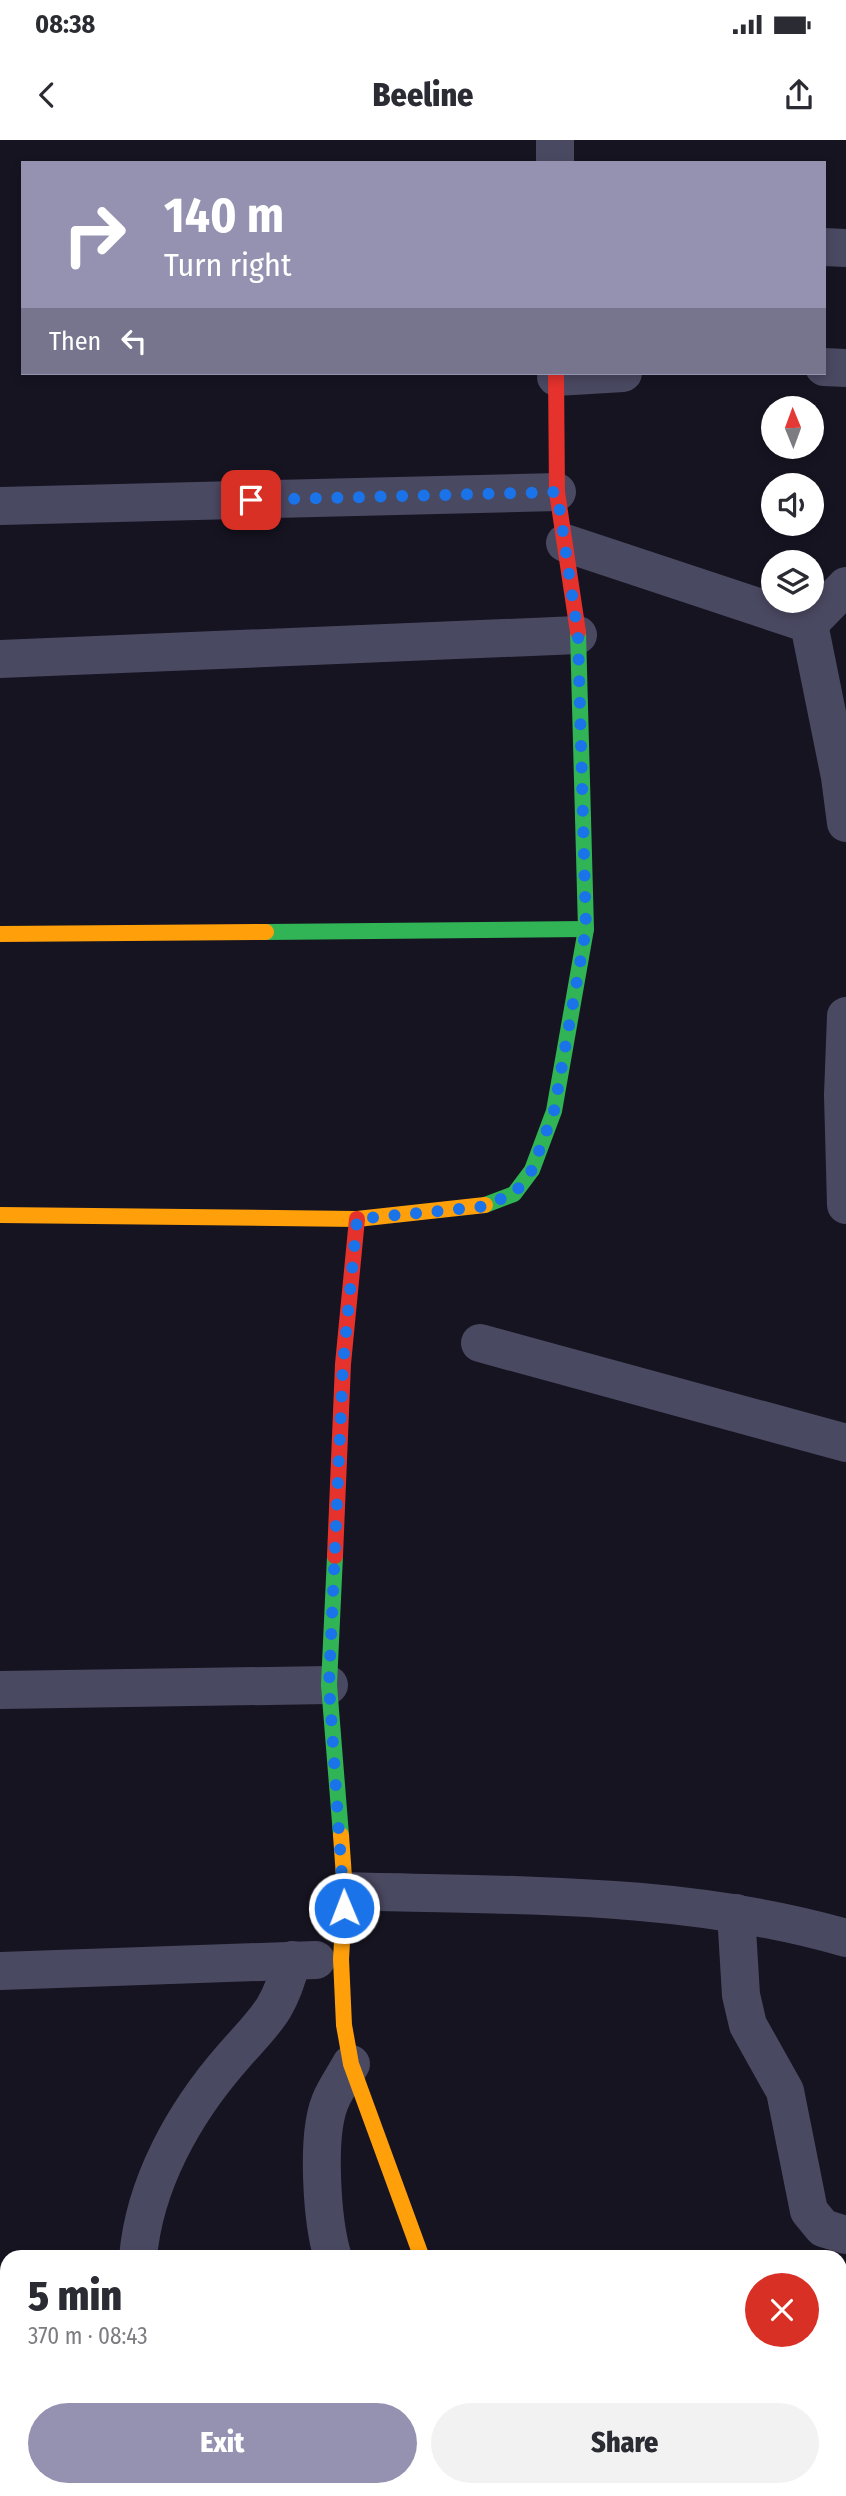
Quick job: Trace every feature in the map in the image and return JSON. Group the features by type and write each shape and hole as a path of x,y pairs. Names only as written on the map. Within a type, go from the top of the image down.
{"street":[{"path":"555,140 555,161"},
{"path":"826,247 846,248"},
{"path":"826,367 846,368"},
{"path":"0,1214 357,1219 480,1207 514,1194 532,1170 554,1111 586,929 578,635 557,492 556,375"},
{"path":"0,506 557,492"},
{"path":"565,542 809,624"},
{"path":"809,624 846,586"},
{"path":"809,624 840,777 846,823"},
{"path":"0,659 578,635"},
{"path":"0,934 586,929"},
{"path":"846,1016 846,1205"},
{"path":"357,1219 343,1364 329,1685 345,1891 341,1959 344,2025 351,2064 419,2250"},
{"path":"480,1343 846,1443"},
{"path":"0,1690 329,1685"},
{"path":"345,1891 673,1904 783,1920 846,1938"},
{"path":"736,1913 741,1996 748,2025 785,2091 809,2211 823,2228 846,2235"},
{"path":"0,1971 341,1959"},
{"path":"140,2250 156,2178 194,2108 232,2058 268,2021 283,1994 292,1960"},
{"path":"332,2250 325,2198 323,2141 329,2103 351,2064"}],"traffic: fast":[{"path":"485,1205 514,1194 532,1170 554,1111 586,929 578,632"},
{"path":"266,932 586,929"},
{"path":"335,1556 329,1685 341,1835"}],"traffic: slow":[{"path":"0,934 266,932"},
{"path":"0,1215 357,1219 485,1205"},
{"path":"341,1835 345,1891 341,1959 344,2025 351,2064 419,2250"}],"traffic: jam":[{"path":"556,375 557,492 578,632"},
{"path":"335,1556 343,1364 357,1219"}],"route":[{"path":"251,500 557,492 578,635 586,929 554,1111 532,1170 514,1194 480,1207 357,1219 343,1364 329,1685 345,1891 344,1908"}]}
